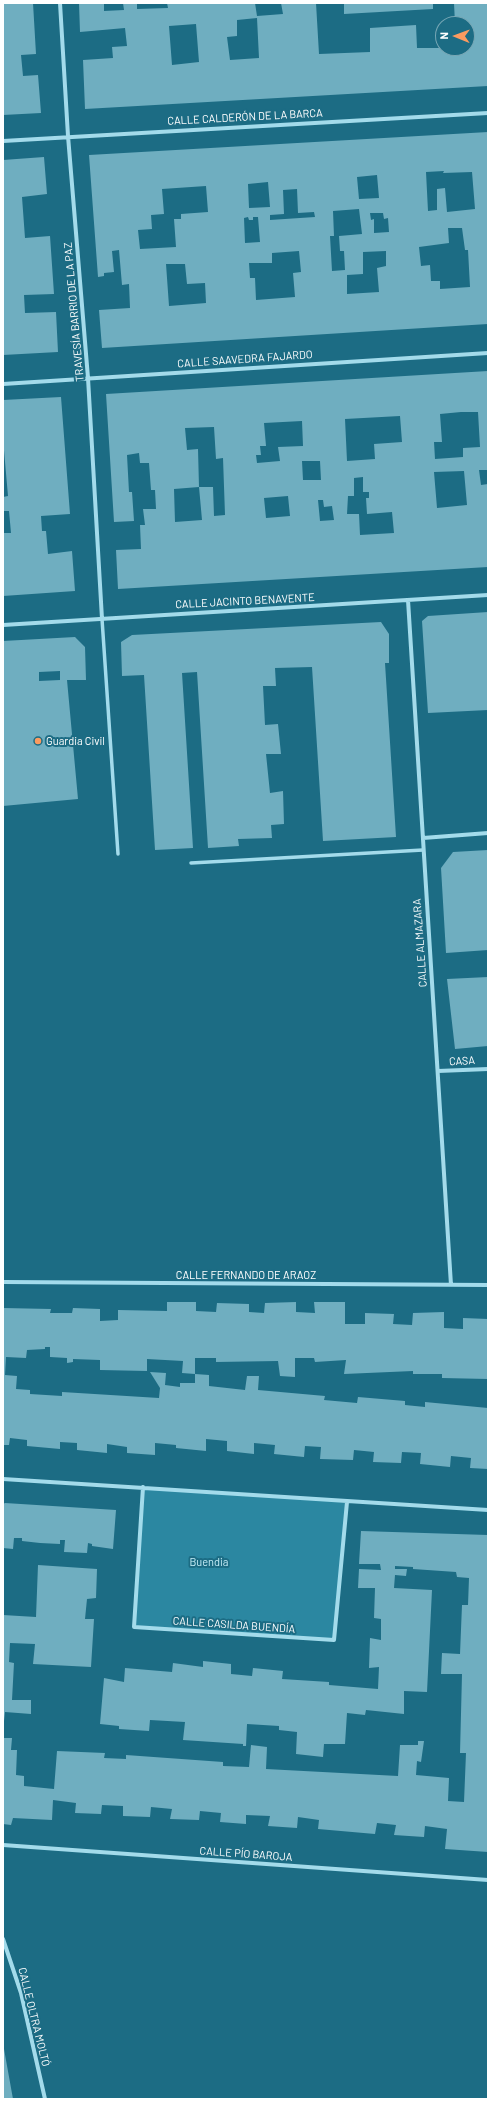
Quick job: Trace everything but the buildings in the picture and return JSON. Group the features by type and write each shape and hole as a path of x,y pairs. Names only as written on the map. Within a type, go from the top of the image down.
{"street":[{"name":"TRAVESÍA BARRIO DE LA PAZ","path":"60,3 68,136 88,378 102,619"},
{"name":"CALLE CALDERÓN DE LA BARCA","path":"3,141 68,136 488,113"},
{"name":"CALLE SAAVEDRA FAJARDO","path":"3,384 488,353"},
{"name":"CALLE JACINTO BENAVENTE","path":"3,625 488,595"},
{"name":"CALLE ALMAZARA","path":"408,600 451,1285"},
{"path":"102,619 118,854"},
{"path":"423,838 488,833"},
{"path":"191,863 424,850"},
{"name":"CASA","path":"438,1071 488,1069"},
{"name":"CALLE FERNANDO DE ARAOZ","path":"3,1282 488,1285"},
{"path":"3,1479 488,1510"},
{"name":"CALLE CASILDA BUENDÍA","path":"143,1487 134,1627 334,1640 347,1502"},
{"name":"CALLE PÍO BAROJA","path":"3,1845 488,1880"},
{"name":"CALLE OLTRA MOLTÓ","path":"3,1939 21,1993 45,2099"}],"green space":[{"name":"Buendia","path":"143,1487 347,1502 334,1640 134,1627"}],"place":[{"name":"Guardia Civil","path":"38,741"}]}
